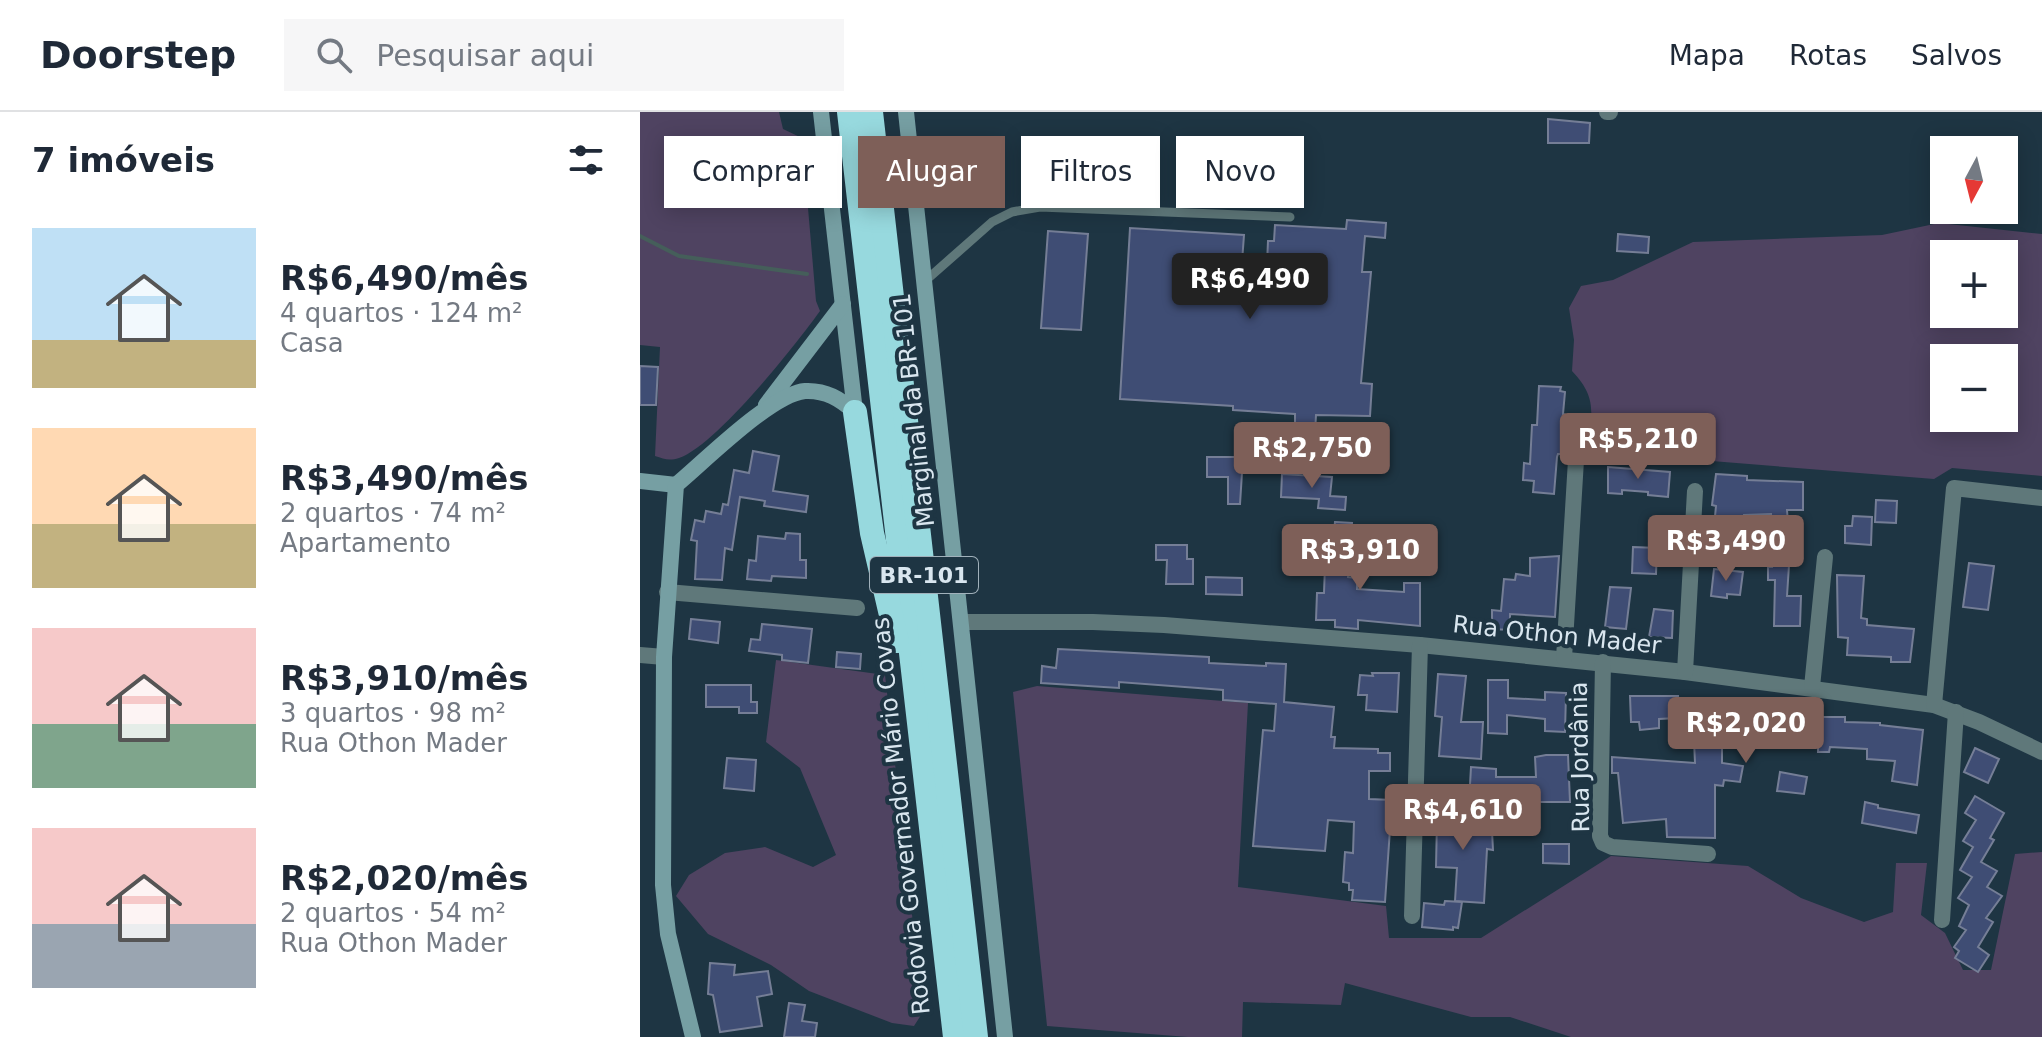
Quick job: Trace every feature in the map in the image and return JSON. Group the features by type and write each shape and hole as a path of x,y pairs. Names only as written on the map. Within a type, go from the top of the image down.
{"highway":[{"name":"Rodovia Governador Mário Covas","path":"849,112 955,1037"},
{"name":"Rodovia Governador Mário Covas","path":"871,112 976,1037"},
{"path":"855,412 875,545 920,733"}],"main road":[{"path":"821,112 855,412"},
{"name":"Marginal da BR-101","path":"906,112 1005,1037"},
{"path":"758,415 843,304"},
{"path":"693,1037 674,965 665,909 664,657 676,485 758,415 789,395 804,391 821,392 838,398 855,412"},
{"path":"640,481 676,485"}],"street":[{"path":"1564,658 1578,427"},
{"path":"1934,705 1954,488 2042,498"},
{"path":"1685,672 1695,491"},
{"path":"1812,687 1825,557"},
{"path":"667,592 857,608"},
{"name":"Rua Othon Mader","path":"961,622 1164,625 1564,658 1812,687 1934,705 2042,752"},
{"path":"1412,916 1420,645"},
{"path":"640,655 664,657"},
{"name":"Rua Jordânia","path":"1603,662 1600,836 1603,843 1612,847 1708,854"},
{"path":"1942,920 1956,712"}],"lane":[{"path":"924,282 992,222 1012,212 1040,207 1290,217"}],"shaded area":[{"path":"640,112 779,112 783,129 798,136 664,136 664,208 808,208 816,301 820,311 733,415 695,449 679,458 655,456 660,347 640,345"},
{"path":"1934,224 2042,234 2042,476 1952,468 1934,479 1587,451 1590,399 1572,371 1574,340 1569,308 1581,286 1613,280 1693,242 1882,235"},
{"path":"776,660 885,675 923,1012 914,1026 892,1023 809,991 771,965 708,934 676,896 689,875 725,853 765,847 813,867 836,855 800,768 766,742"},
{"path":"1037,686 1248,703 1238,887 1386,906 1389,938 1481,938 1611,856 1748,866 1801,898 1864,922 1893,912 1896,863 1927,863 1921,915 1945,933 1963,970 1991,970 2015,854 2042,852 2042,1037 1571,1037 1510,1017 1471,1017 1345,983 1341,1005 1243,1002 1242,1037 1188,1037 1047,1026 1013,692"}],"building":[{"path":"1548,119 1590,123 1589,143 1548,143"},
{"path":"1347,220 1386,223 1385,238 1365,236 1362,272 1371,272 1361,383 1372,384 1370,416 1316,415 1315,433 1295,432 1295,414 1233,410 1233,406 1120,399 1130,228 1244,235 1242,262 1267,264 1268,241 1274,241 1275,225 1346,229"},
{"path":"1048,231 1088,234 1081,330 1041,328"},
{"path":"1618,234 1649,237 1648,253 1617,251"},
{"path":"640,366 658,367 656,405 640,405"},
{"path":"1539,386 1561,387 1560,391 1565,392 1563,414 1568,422 1566,446 1563,454 1557,457 1554,494 1533,492 1534,481 1523,480 1524,463 1530,464 1532,425 1537,425"},
{"path":"753,451 779,456 773,491 808,496 806,512 764,506 765,501 740,497 732,550 725,548 722,580 695,579 697,541 691,540 695,520 704,522 706,511 721,514 723,504 728,505 734,470 749,473"},
{"path":"1207,457 1243,457 1240,504 1228,504 1228,477 1207,477"},
{"path":"1608,467 1670,472 1668,497 1622,490 1622,494 1608,493"},
{"path":"1282,474 1332,477 1330,496 1346,497 1345,510 1318,508 1319,499 1281,497"},
{"path":"1716,474 1747,476 1747,480 1803,482 1803,510 1787,510 1790,550 1787,596 1801,596 1800,626 1774,626 1775,580 1768,580 1768,567 1772,567 1771,514 1744,515 1741,540 1713,537 1716,506 1712,505"},
{"path":"1876,500 1897,501 1896,523 1875,522"},
{"path":"1853,516 1872,517 1871,545 1845,543 1845,526 1852,526"},
{"path":"1335,522 1352,523 1348,577 1357,578 1357,589 1404,592 1404,583 1420,583 1420,626 1358,620 1358,629 1335,627 1335,620 1316,620 1317,593 1324,593 1326,539 1333,540"},
{"path":"786,533 800,534 800,560 806,560 806,578 772,576 771,581 747,579 749,560 756,561 758,536 785,539"},
{"path":"1156,545 1187,545 1187,559 1193,559 1193,584 1166,584 1167,560 1156,560"},
{"path":"1633,547 1657,548 1656,574 1632,573"},
{"path":"1559,556 1555,617 1510,614 1510,630 1492,629 1492,610 1501,611 1504,579 1515,580 1516,574 1530,576 1530,558"},
{"path":"1969,563 1994,566 1988,610 1963,607"},
{"path":"1714,569 1743,572 1740,595 1727,594 1727,598 1711,596"},
{"path":"1837,575 1864,576 1861,618 1867,619 1867,625 1914,629 1910,662 1891,662 1891,657 1847,655 1848,638 1838,637"},
{"path":"1206,577 1242,578 1242,595 1206,594"},
{"path":"1610,587 1631,588 1626,629 1605,627"},
{"path":"1654,609 1673,611 1672,638 1649,637"},
{"path":"691,619 720,622 718,643 689,639"},
{"path":"762,624 812,629 808,663 782,660 782,655 749,651 751,639 760,640"},
{"path":"1058,649 1209,657 1209,663 1286,664 1284,702 1334,707 1331,737 1335,737 1334,748 1378,749 1378,753 1390,753 1390,771 1369,771 1369,799 1392,800 1385,902 1352,900 1353,890 1349,890 1349,883 1343,882 1345,852 1353,853 1354,822 1328,820 1325,851 1253,846 1263,730 1274,731 1276,704 1223,700 1223,690 1119,682 1119,688 1041,683 1042,666 1056,668"},
{"path":"837,652 861,654 860,669 836,667"},
{"path":"1372,673 1399,673 1397,712 1366,710 1367,695 1358,695 1360,675 1373,676"},
{"path":"1438,674 1466,676 1461,722 1483,722 1481,759 1439,756 1442,717 1435,716"},
{"path":"1488,680 1508,680 1508,698 1545,700 1545,692 1566,693 1565,732 1545,731 1545,719 1507,715 1507,734 1488,733"},
{"path":"706,685 751,685 751,702 757,702 757,713 739,713 739,707 706,707"},
{"path":"1630,696 1678,696 1677,718 1659,719 1659,728 1640,730 1639,722 1631,722"},
{"path":"1741,709 1792,713 1792,709 1812,709 1812,717 1845,717 1845,722 1880,723 1923,730 1917,785 1892,781 1895,761 1867,759 1867,749 1830,747 1829,752 1818,752 1818,745 1786,744 1785,734 1722,726 1722,763 1743,766 1740,782 1724,780 1723,786 1715,785 1715,838 1667,837 1666,819 1623,823 1618,773 1612,773 1612,757 1695,763 1693,718 1741,716"},
{"path":"1975,748 1999,759 1988,783 1964,772"},
{"path":"1568,755 1570,802 1524,802 1523,788 1495,789 1495,804 1469,803 1471,767 1496,769 1496,777 1536,777 1535,757"},
{"path":"727,758 756,760 754,791 724,788"},
{"path":"1780,772 1807,777 1804,794 1777,791"},
{"path":"1975,796 2004,813 1990,838 1994,840 1981,862 1997,871 1987,887 2002,896 1986,918 1993,922 1978,947 1989,955 1978,972 1955,958 1959,951 1954,947 1966,930 1959,926 1969,905 1958,898 1972,877 1960,870 1973,847 1963,841 1976,820 1965,813"},
{"path":"1865,802 1878,805 1878,808 1919,815 1916,833 1862,823"},
{"path":"1452,803 1471,804 1470,829 1492,831 1493,850 1487,849 1484,903 1455,901 1457,868 1436,867 1439,811 1451,811"},
{"path":"1543,844 1569,844 1569,864 1543,863"},
{"path":"1445,901 1462,902 1458,928 1422,927 1424,903 1444,905"},
{"path":"710,963 735,965 734,975 768,971 772,994 757,997 762,1026 720,1032 713,995 708,994"},
{"path":"789,1003 805,1005 802,1021 817,1023 815,1037 784,1037"}],"waterway":[{"path":"640,236 679,256 807,274"}]}
